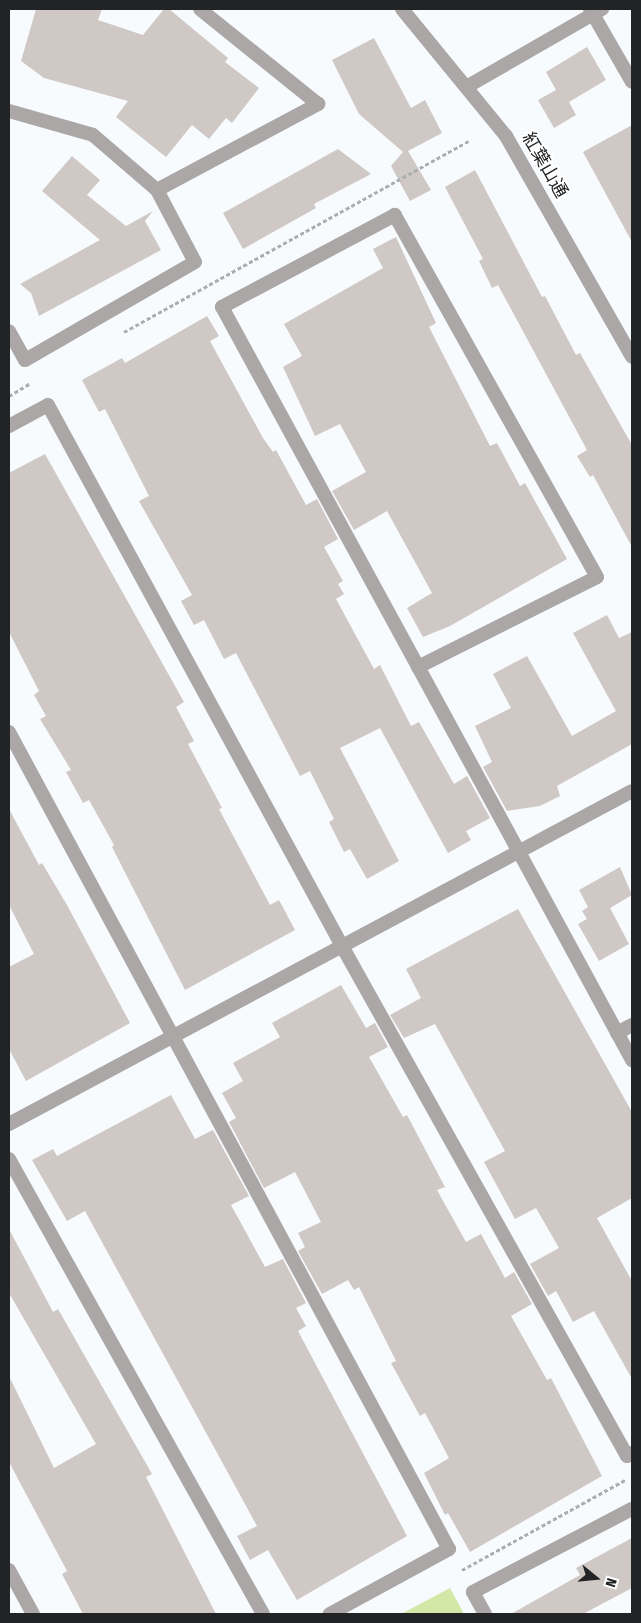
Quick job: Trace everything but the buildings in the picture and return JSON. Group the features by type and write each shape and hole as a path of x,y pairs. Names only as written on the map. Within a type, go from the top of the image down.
{"street":[{"path":"157,190 318,104 200,9"},
{"name":"紅葉山通","path":"402,9 468,86 506,136 632,357"},
{"path":"468,86 595,10 632,82"},
{"path":"9,111 93,135 157,190 195,262 25,360 9,331"},
{"path":"418,667 597,576 395,215 222,306 518,852 632,1060"},
{"path":"9,426 48,405 342,946 627,1456 632,1454"},
{"path":"9,732 449,1549 330,1614"},
{"path":"9,1124 632,791"},
{"path":"617,1032 632,1024"},
{"path":"9,1159 263,1614"},
{"path":"485,1614 473,1592 632,1509"},
{"path":"9,1570 33,1614"}],"path":[{"path":"122,333 469,141"},
{"path":"195,262 222,306"},
{"path":"9,396 35,381 25,360"},
{"path":"452,1575 632,1476"}],"green space":[{"path":"450,1588 464,1614 401,1614"}]}
